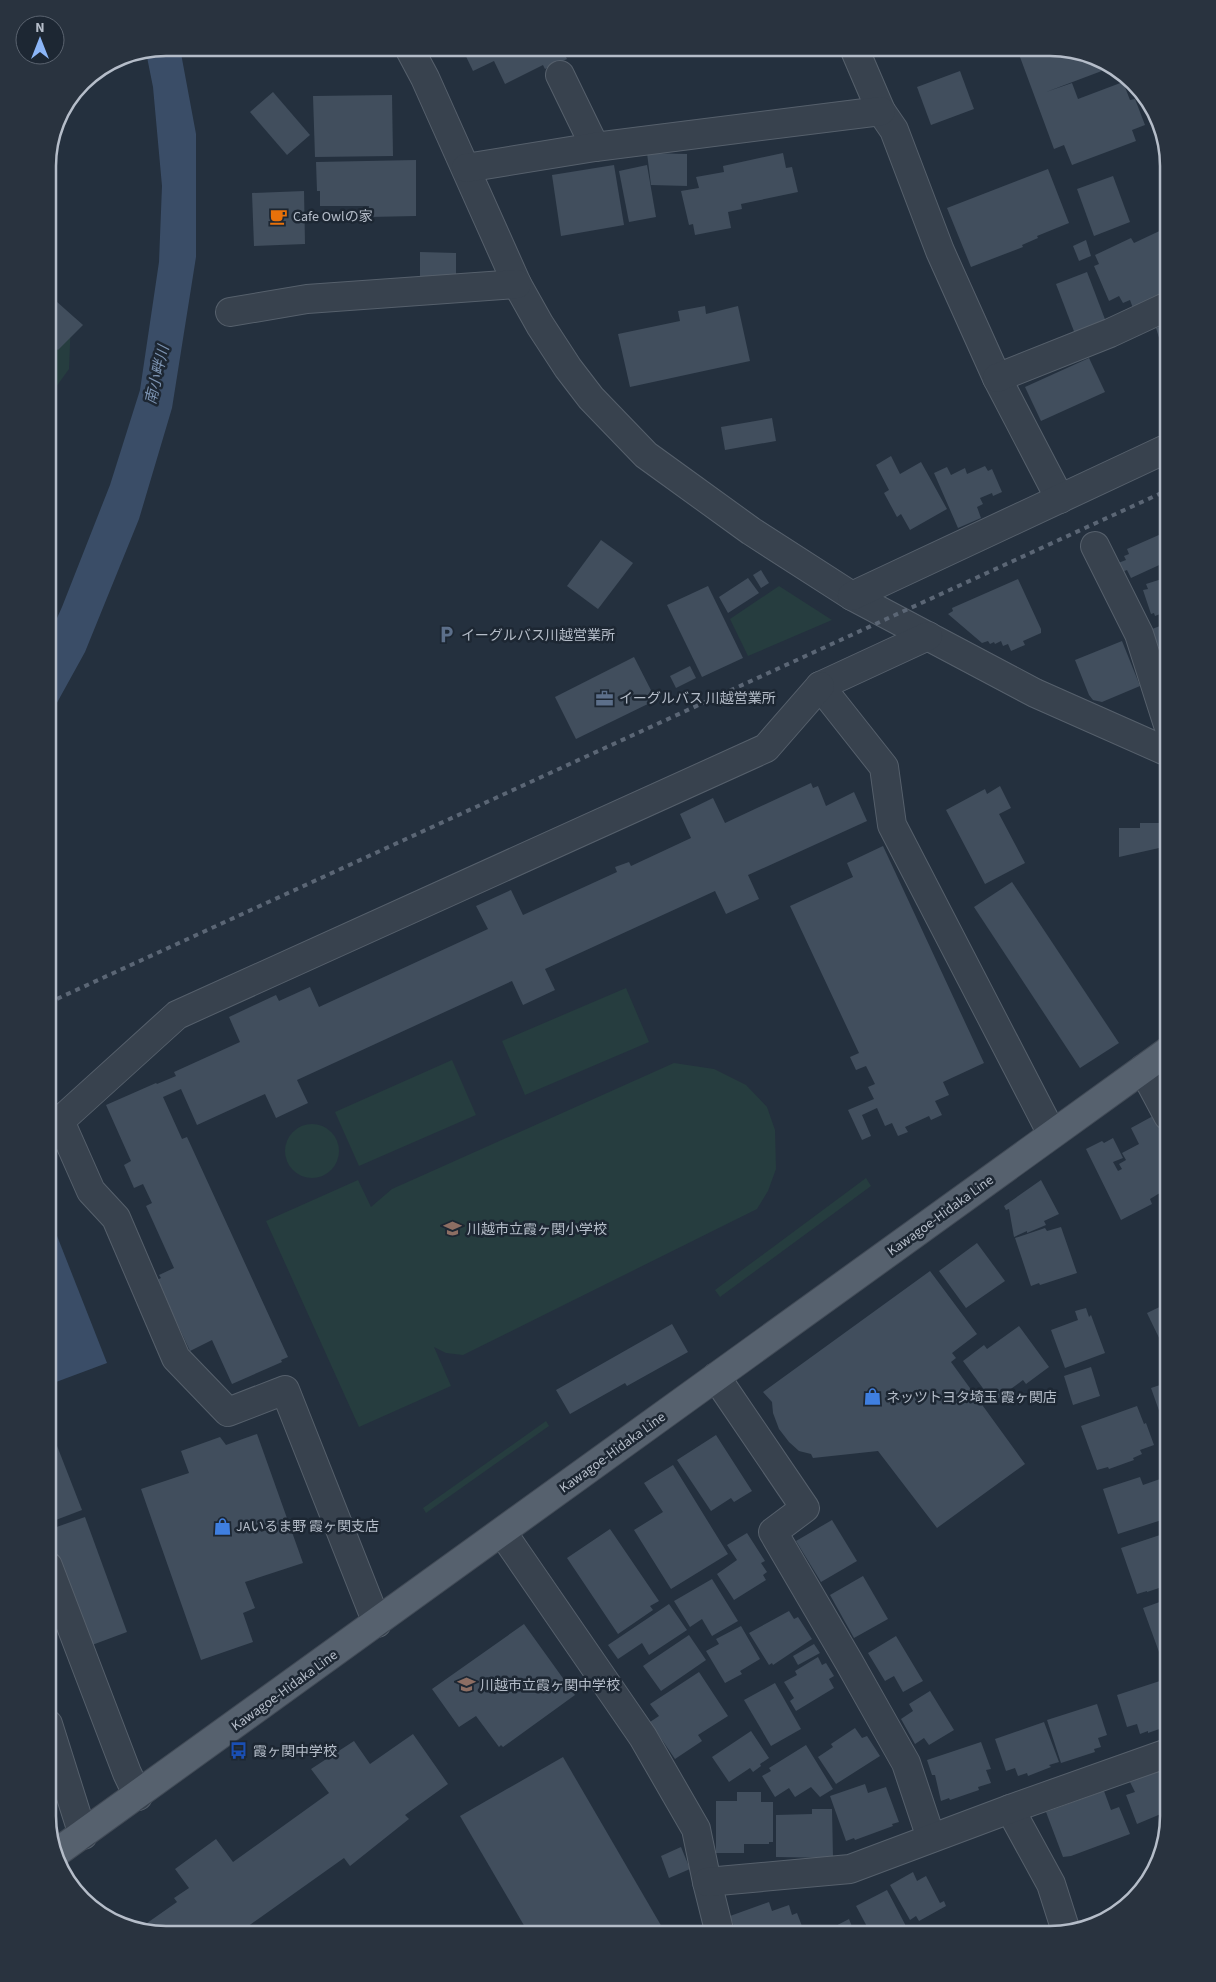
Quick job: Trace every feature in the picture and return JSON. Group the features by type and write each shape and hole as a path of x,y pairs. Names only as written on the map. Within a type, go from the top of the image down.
{"main road":[{"name":"Kawagoe-Hidaka Line","path":"61,1849 138,1796 1160,1057"}],"street":[{"path":"413,56 466,168 517,284 540,326 591,398 646,455 751,531 852,596 1035,693 1160,748"},
{"path":"857,56 881,111 894,130 940,251 997,378 1060,499"},
{"path":"560,75 595,147"},
{"path":"466,168 595,147 881,111"},
{"path":"230,312 307,299 517,284"},
{"path":"997,378 1110,333 1160,310"},
{"path":"852,596 1160,452"},
{"path":"1095,546 1139,634 1160,700"},
{"path":"377,1623 285,1390 228,1412 176,1358 116,1218 91,1191 60,1121 176,1015 766,748 820,686 928,636"},
{"path":"820,686 884,767 892,825 1052,1134"},
{"path":"1143,1069 1160,1101"},
{"path":"716,1377 804,1508 772,1532 906,1763 932,1838"},
{"path":"502,1532 643,1737 696,1829 718,1926"},
{"path":"56,1587 138,1796"},
{"path":"707,1882 850,1869 1160,1756"},
{"path":"56,1786 82,1835"},
{"path":"1010,1809 1051,1884 1064,1925"}],"green space":[{"path":"56,308 71,320 69,369 56,387"},
{"path":"779,586 832,620 748,656 730,619"},
{"path":"626,988 649,1042 525,1095 502,1041"},
{"path":"452,1060 476,1115 359,1166 335,1112"},
{"path":"674,1063 714,1069 746,1085 767,1107 775,1130 776,1169 768,1191 757,1209 463,1355 446,1353 434,1347 451,1386 359,1427 266,1221 358,1180 371,1207 392,1189"},
{"path":"307,1124 317,1124 327,1128 335,1136 339,1151 335,1166 327,1174 317,1178 307,1178 297,1174 289,1166 285,1156 285,1146 289,1136 297,1128"},
{"path":"866,1178 871,1186 720,1297 715,1290"},
{"path":"546,1421 549,1426 426,1513 423,1508"}],"water":[{"name":"南小畔川","path":"181,56 196,134 196,257 172,408 139,519 85,652 56,705 56,620 110,485 140,390 159,262 162,186 153,87 147,58"},
{"path":"56,1233 107,1363 56,1382"}],"building":[{"path":"466,56 566,56 567,59 545,69 543,65 505,84 494,61 473,71"},
{"path":"1057,56 1071,58 1103,71 1046,92 1072,83 1078,99 1121,83 1125,87 1130,100 1135,99 1145,125 1132,130 1136,141 1072,165 1064,145 1054,149 1020,57"},
{"path":"960,71 974,109 931,125 917,87"},
{"path":"273,92 310,135 287,155 250,112"},
{"path":"392,95 393,156 315,157 313,96"},
{"path":"647,153 687,154 687,186 651,185"},
{"path":"783,153 786,168 792,167 798,192 741,204 742,209 728,212 731,228 695,235 693,224 689,225 681,191 699,188 696,177 724,172 723,166"},
{"path":"416,160 416,216 369,217 369,206 320,206 320,191 317,191 316,162"},
{"path":"614,165 624,225 561,236 552,175"},
{"path":"647,165 656,217 629,222 619,171"},
{"path":"1048,169 1069,223 1037,236 1038,238 1022,245 1023,247 971,267 947,208"},
{"path":"1113,176 1130,222 1094,236 1077,189"},
{"name":"Cafe Owlの家","path":"304,191 305,244 254,246 252,193"},
{"path":"1160,231 1160,299 1134,311 1130,300 1123,303 1119,296 1109,301 1094,266 1099,264 1095,255 1131,238 1134,243"},
{"path":"1086,240 1091,256 1079,261 1073,246"},
{"path":"420,252 456,253 456,278 420,278"},
{"path":"1087,272 1106,322 1075,334 1056,284"},
{"path":"56,301 83,325 58,350 56,348"},
{"path":"705,306 706,314 738,306 750,361 630,387 618,334 680,321 678,311"},
{"path":"1160,327 1160,341 1156,328"},
{"path":"1089,358 1105,392 1041,421 1025,387"},
{"path":"772,418 776,441 725,450 721,427"},
{"path":"891,456 900,474 921,462 947,509 910,530 901,514 897,517 884,493 889,490 876,465"},
{"path":"985,466 988,471 992,469 1002,492 993,496 992,493 980,498 983,504 977,507 981,518 958,528 934,473 947,467 951,475 965,468 967,474"},
{"path":"1160,535 1160,565 1131,578 1127,570 1122,572 1118,563 1126,560 1124,556 1129,554 1127,549"},
{"path":"601,540 633,563 598,609 567,586"},
{"path":"761,570 769,583 761,588 753,575"},
{"path":"748,578 759,593 728,613 719,597"},
{"path":"1018,579 1041,629 1041,633 1023,641 1025,645 1011,651 1008,644 1003,646 1001,641 995,644 994,642 990,644 988,641 982,643 948,614 953,611 952,608"},
{"path":"1160,580 1160,614 1155,616 1154,613 1151,614 1143,590 1148,589 1146,584"},
{"path":"708,586 743,658 702,677 667,605"},
{"path":"1160,626 1160,651 1152,629"},
{"path":"1122,641 1140,686 1102,702 1093,700 1089,695 1075,660"},
{"name":"イーグルバス 川越営業所","path":"634,657 656,700 576,739 555,697"},
{"path":"690,666 696,678 676,688 670,676"},
{"path":"811,783 813,788 818,786 826,806 854,792 867,821 748,875 759,899 726,914 715,891 545,969 555,990 523,1005 512,981 297,1080 308,1103 276,1118 265,1094 197,1125 181,1089 163,1097 182,1139 187,1137 288,1357 281,1360 282,1362 232,1384 212,1340 190,1351 157,1280 161,1278 159,1275 174,1268 146,1206 152,1203 143,1184 134,1188 124,1165 131,1161 106,1105 176,1076 174,1072 240,1042 229,1017 276,995 279,1001 310,987 319,1007 488,929 476,906 511,890 523,915 617,872 615,867 629,862 631,866 691,838 680,814 713,798 725,823"},
{"path":"1000,786 1011,808 999,814 1025,863 985,884 946,810 985,789 987,794"},
{"path":"1140,823 1160,823 1160,848 1119,857 1119,828 1140,828"},
{"path":"883,846 984,1063 943,1082 949,1095 935,1101 942,1115 931,1120 929,1116 905,1127 908,1132 898,1136 892,1123 885,1126 877,1108 862,1115 871,1136 862,1140 848,1110 874,1099 868,1087 875,1084 866,1066 856,1070 850,1057 859,1053 790,906 853,877 847,863"},
{"path":"1012,882 1119,1043 1080,1068 974,907"},
{"path":"1153,1116 1160,1130 1160,1193 1150,1199 1152,1204 1121,1220 1086,1149 1113,1138 1123,1158 1113,1162 1118,1171 1122,1169 1119,1164 1126,1160 1122,1153 1139,1144 1131,1128"},
{"path":"1041,1180 1059,1214 1044,1221 1046,1225 1014,1237 1009,1209 1006,1210 1004,1206"},
{"path":"1061,1227 1077,1273 1031,1286 1015,1238 1045,1228 1047,1231"},
{"path":"977,1243 1005,1281 966,1308 939,1271"},
{"name":"ネッツトヨタ埼玉 霞ヶ関店","path":"930,1271 977,1334 952,1353 956,1358 951,1362 1025,1464 937,1528 878,1451 813,1458 811,1454 799,1451 779,1429 773,1413 772,1402 763,1392"},
{"path":"1160,1307 1160,1340 1147,1313"},
{"path":"1086,1308 1089,1317 1091,1315 1105,1353 1065,1368 1051,1330 1078,1320 1075,1311"},
{"path":"672,1324 688,1352 627,1386 625,1383 570,1414 556,1390"},
{"path":"1019,1326 1049,1367 1026,1384 1023,1380 993,1402 963,1361 984,1345 987,1349"},
{"path":"1091,1367 1100,1396 1073,1405 1064,1376"},
{"path":"1160,1385 1160,1413 1151,1388"},
{"path":"1137,1406 1154,1445 1140,1450 1142,1454 1133,1458 1134,1460 1109,1469 1108,1467 1097,1470 1081,1426"},
{"name":"JAいるま野 霞ヶ関支店","path":"257,1434 303,1563 245,1582 255,1608 243,1613 253,1642 201,1660 141,1489 189,1473 181,1451 220,1437 226,1445"},
{"path":"716,1435 752,1491 734,1502 731,1498 711,1511 677,1460"},
{"path":"56,1443 82,1510 56,1520"},
{"path":"673,1465 728,1554 671,1589 634,1530 663,1512 644,1483"},
{"path":"1140,1477 1143,1485 1160,1479 1160,1521 1118,1534 1103,1489"},
{"path":"85,1517 127,1632 84,1648 56,1569 56,1527"},
{"path":"832,1520 857,1561 821,1582 796,1541"},
{"path":"610,1529 659,1601 650,1606 653,1610 618,1634 567,1558"},
{"path":"747,1533 765,1561 761,1563 767,1572 763,1575 766,1580 734,1600 717,1574 737,1560 727,1545"},
{"path":"1160,1535 1160,1588 1137,1594 1121,1548"},
{"path":"863,1576 888,1619 854,1638 830,1595"},
{"path":"712,1579 738,1621 712,1636 702,1619 690,1627 674,1601"},
{"path":"1160,1602 1160,1652 1159,1652 1143,1608"},
{"path":"669,1604 687,1630 649,1655 642,1643 618,1659 608,1645"},
{"path":"789,1611 794,1619 798,1617 812,1639 773,1665 772,1663 769,1665 749,1633"},
{"path":"524,1624 575,1695 503,1747 501,1745 499,1747 476,1716 459,1727 432,1689"},
{"path":"741,1626 760,1659 740,1671 742,1674 725,1683 706,1651 719,1644 716,1639"},
{"path":"689,1635 706,1660 661,1691 643,1666"},
{"path":"896,1636 923,1681 903,1692 894,1676 885,1681 868,1653"},
{"path":"814,1644 820,1653 798,1665 793,1656"},
{"path":"818,1657 822,1665 826,1663 834,1676 829,1679 834,1688 796,1711 790,1701 794,1698 784,1682 797,1675 795,1671"},
{"path":"699,1672 728,1716 698,1735 702,1741 675,1759 650,1722 659,1716 650,1704"},
{"path":"1160,1681 1160,1729 1140,1734 1137,1724 1127,1727 1117,1695"},
{"path":"775,1683 801,1729 771,1746 744,1700"},
{"path":"930,1691 954,1730 929,1745 924,1738 915,1744 901,1719 913,1711 909,1704"},
{"path":"1097,1704 1107,1735 1098,1738 1101,1747 1094,1749 1095,1752 1061,1763 1047,1720"},
{"path":"1044,1722 1059,1762 1028,1776 1027,1773 1018,1776 1015,1768 1006,1771 995,1739"},
{"path":"855,1728 862,1738 867,1736 880,1756 836,1784 818,1757 833,1747 831,1744"},
{"path":"751,1731 769,1758 753,1772 750,1768 729,1782 712,1757"},
{"path":"413,1734 448,1784 405,1815 409,1819 350,1866 344,1858 248,1926 159,1926 146,1924 177,1902 174,1898 189,1888 175,1869 216,1839 233,1862 329,1793 311,1769 354,1741 370,1764"},
{"path":"981,1742 991,1769 986,1770 991,1783 978,1787 979,1790 950,1800 949,1798 941,1801 935,1775 932,1775 927,1760"},
{"path":"806,1745 833,1789 820,1797 811,1787 795,1797 789,1788 775,1797 762,1776 771,1771 769,1768"},
{"path":"563,1757 661,1926 524,1926 460,1816"},
{"path":"1160,1769 1160,1814 1137,1824 1126,1795 1135,1792 1130,1782"},
{"path":"865,1784 868,1793 886,1787 899,1822 855,1840 854,1838 846,1841 830,1796"},
{"path":"1104,1791 1111,1810 1119,1807 1130,1834 1071,1856 1063,1857 1046,1812"},
{"path":"737,1792 761,1792 761,1802 773,1802 773,1842 769,1842 769,1844 744,1844 744,1853 716,1853 716,1801 737,1801"},
{"path":"812,1809 832,1809 833,1858 776,1857 776,1815 812,1814"},
{"path":"681,1847 690,1869 669,1878 661,1856"},
{"path":"913,1872 917,1881 926,1876 940,1903 944,1901 946,1906 919,1921 916,1916 910,1920 890,1885"},
{"path":"887,1890 906,1926 867,1926 856,1906"},
{"path":"769,1902 772,1911 789,1905 792,1915 797,1913 802,1926 734,1926 730,1916"},
{"path":"849,1919 852,1926 836,1926"}],"railway":[{"path":"56,999 1160,494"}],"place":[{"name":"Cafe Owlの家","path":"279,216"},
{"name":"イーグルバス川越営業所","path":"447,635"},
{"name":"イーグルバス 川越営業所","path":"605,698"},
{"name":"川越市立霞ヶ関小学校","path":"453,1229"},
{"name":"ネッツトヨタ埼玉 霞ヶ関店","path":"872,1397"},
{"name":"JAいるま野 霞ヶ関支店","path":"222,1526"},
{"name":"川越市立霞ヶ関中学校","path":"466,1685"},
{"name":"霞ヶ関中学校","path":"239,1751"}]}
